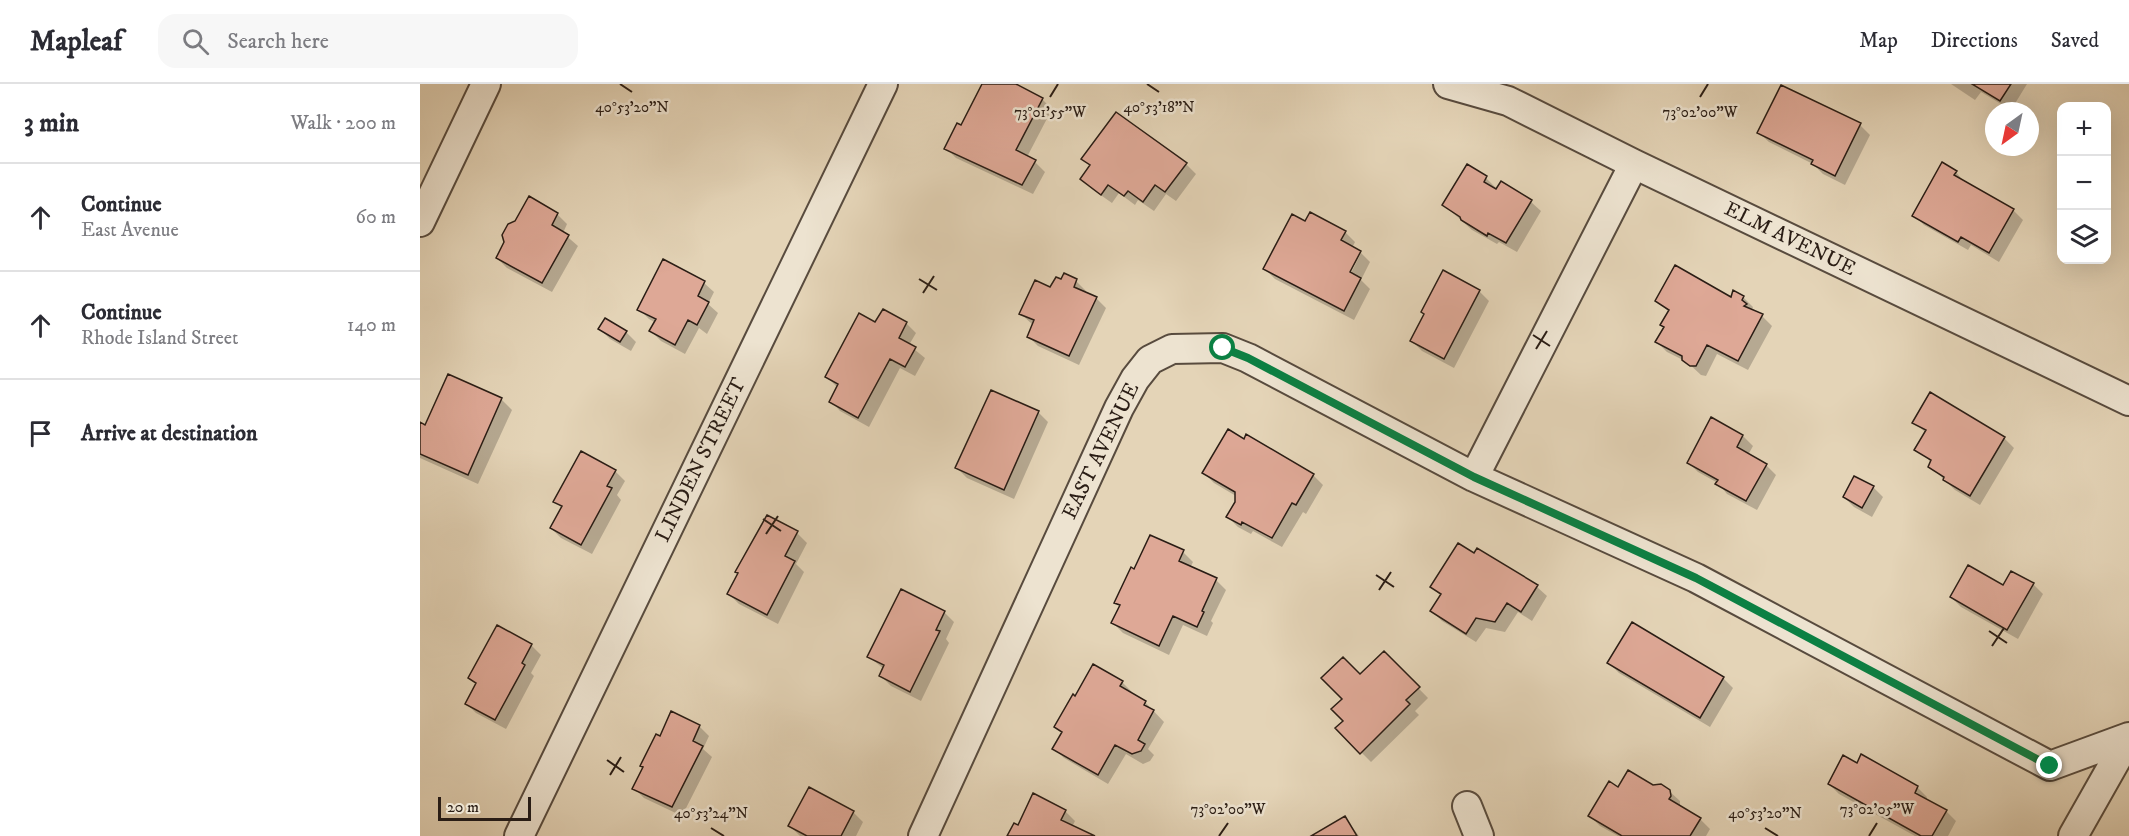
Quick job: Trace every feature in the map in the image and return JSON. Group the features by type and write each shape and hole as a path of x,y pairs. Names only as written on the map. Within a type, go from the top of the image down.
{"street":[{"path":"420,222 486,84"},
{"name":"LINDEN STREET","path":"519,836 884,84"},
{"name":"ELM AVENUE","path":"1448,84 1508,101 1634,164 2129,401"},
{"path":"1474,477 1634,164"},
{"name":"EAST AVENUE","path":"923,836 1119,408 1135,379 1150,360 1173,349 1223,348 1248,358 1474,477 1696,578 2050,766 2129,737"},
{"path":"2073,836 2129,737"},
{"path":"1467,806 1479,836"}],"building":[{"path":"982,84 1016,84 1043,98 1016,150 1036,160 1022,185 944,149 957,123 961,125"},
{"path":"1972,84 2011,84 2000,101"},
{"path":"1781,85 1861,123 1835,176 1811,164 1813,160 1757,133"},
{"path":"1116,112 1187,163 1165,192 1155,185 1143,202 1128,191 1124,196 1108,185 1101,195 1080,179 1090,165 1081,159"},
{"path":"1942,162 1957,171 1954,175 2014,209 1989,253 1961,237 1958,242 1912,216"},
{"path":"1467,164 1487,176 1484,182 1496,189 1501,181 1532,200 1506,243 1488,233 1487,236 1442,205"},
{"path":"529,196 558,213 552,225 569,235 542,283 496,258 504,242 502,235 508,224 515,221"},
{"path":"1310,212 1346,231 1341,240 1361,251 1350,272 1361,278 1344,311 1263,269 1292,214 1305,221"},
{"path":"663,259 705,281 698,296 709,302 697,325 688,320 675,345 649,331 656,319 637,310"},
{"path":"1675,265 1731,297 1733,290 1744,296 1742,300 1747,304 1744,306 1763,314 1738,361 1707,345 1696,366 1690,366 1682,360 1682,356 1655,342 1664,327 1660,325 1669,310 1655,301"},
{"path":"1443,270 1480,290 1444,359 1410,341 1424,314 1421,312"},
{"path":"1064,273 1077,279 1074,287 1097,297 1069,356 1027,337 1034,320 1019,314 1035,280 1050,287 1056,277 1061,279"},
{"path":"883,309 907,322 899,338 916,347 905,367 890,359 858,418 829,402 838,384 825,377 859,313 875,322"},
{"path":"605,318 627,331 620,342 598,329"},
{"path":"448,374 502,398 468,475 420,454 420,422 425,425"},
{"path":"991,390 1039,411 1004,490 955,468"},
{"path":"1930,392 2005,437 1970,496 1943,480 1944,477 1928,467 1931,460 1914,450 1926,430 1912,423"},
{"path":"1711,417 1743,435 1737,447 1767,464 1746,501 1715,484 1718,480 1687,463"},
{"path":"1228,429 1244,439 1246,434 1314,474 1296,505 1292,503 1272,538 1242,522 1241,525 1226,517 1235,502 1235,492 1202,473"},
{"path":"581,451 616,470 607,486 612,488 581,545 550,528 562,506 553,502"},
{"path":"1854,476 1874,486 1862,508 1843,497"},
{"path":"767,515 798,531 785,556 795,561 767,615 727,594 738,573 735,572"},
{"path":"1150,535 1184,550 1179,561 1217,578 1197,627 1173,616 1159,646 1111,623 1120,605 1114,603 1131,567 1134,569"},
{"path":"1458,543 1474,553 1477,548 1538,585 1521,612 1507,603 1495,622 1476,618 1466,634 1430,611 1441,594 1430,587"},
{"path":"1968,565 2003,585 2011,571 2034,583 2007,630 1950,597"},
{"path":"901,589 945,611 936,630 940,631 910,692 879,676 884,665 867,657"},
{"path":"1632,622 1724,677 1700,718 1607,663"},
{"path":"497,625 532,644 522,663 525,665 495,720 465,704 476,683 468,678"},
{"path":"1384,651 1420,687 1406,700 1410,704 1360,754 1335,728 1343,721 1331,709 1342,699 1321,678 1343,657 1360,674"},
{"path":"1093,664 1123,681 1120,686 1146,701 1144,705 1154,710 1138,740 1145,744 1141,751 1132,754 1115,745 1098,775 1052,749 1062,732 1054,727"},
{"path":"671,711 700,725 693,741 703,746 672,807 632,789 643,767 640,766 656,734 660,736"},
{"path":"1861,754 1918,786 1915,793 1947,810 1932,836 1921,836 1828,784 1843,755 1857,763"},
{"path":"1628,770 1653,785 1661,784 1670,790 1669,799 1701,818 1690,836 1622,836 1588,816 1609,781 1618,787"},
{"path":"809,787 854,811 841,836 807,836 788,826"},
{"path":"1033,793 1066,810 1061,820 1095,836 1007,836 1014,823 1018,825"},
{"path":"1345,816 1357,836 1311,836"}],"route":[{"path":"1223,348 1248,358 1474,477 1696,578 2050,766"}]}
